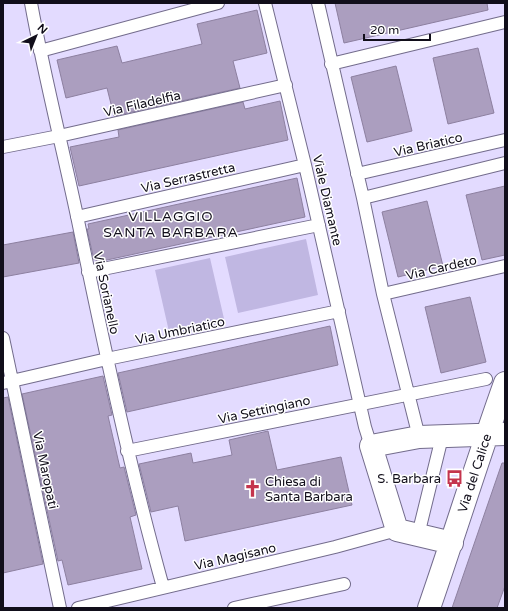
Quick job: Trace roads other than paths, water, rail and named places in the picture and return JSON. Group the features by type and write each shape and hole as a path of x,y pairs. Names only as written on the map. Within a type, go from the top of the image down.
{"street":[{"name":"Via del Calice","path":"429,608 452,544 496,435 496,381"},
{"path":"452,544 397,530 371,446 419,437 496,435"}],"lane":[{"name":"Via Sorianello","path":"31,3 40,51 60,136 127,451 163,588"},
{"path":"40,51 218,3"},
{"name":"Viale Diamante","path":"265,3 286,85 371,446"},
{"path":"318,3 363,198 383,294 407,395 419,437"},
{"path":"331,64 505,22"},
{"name":"Via Filadelfia","path":"3,147 60,136 286,85"},
{"name":"Via Briatico","path":"357,174 505,140"},
{"path":"363,198 505,163"},
{"name":"Via Serrastretta","path":"77,217 305,165"},
{"path":"88,272 319,225"},
{"name":"Via Cardeto","path":"383,294 505,266"},
{"name":"Via Umbriatico","path":"8,382 107,359 339,311"},
{"name":"Via Maropati","path":"3,338 8,382 60,608"},
{"name":"Via Settingiano","path":"127,451 407,395 496,381"},
{"path":"418,535 442,437"},
{"name":"Via Magisano","path":"78,608 335,547 397,530"},
{"path":"234,608 344,584"}],"place":[{"name":"S. Barbara","path":"454,478"},
{"name":"Chiesa di Santa Barbara","path":"252,488"}],"district":[{"name":"VILLAGGIO SANTA BARBARA","path":"171,224"}]}
